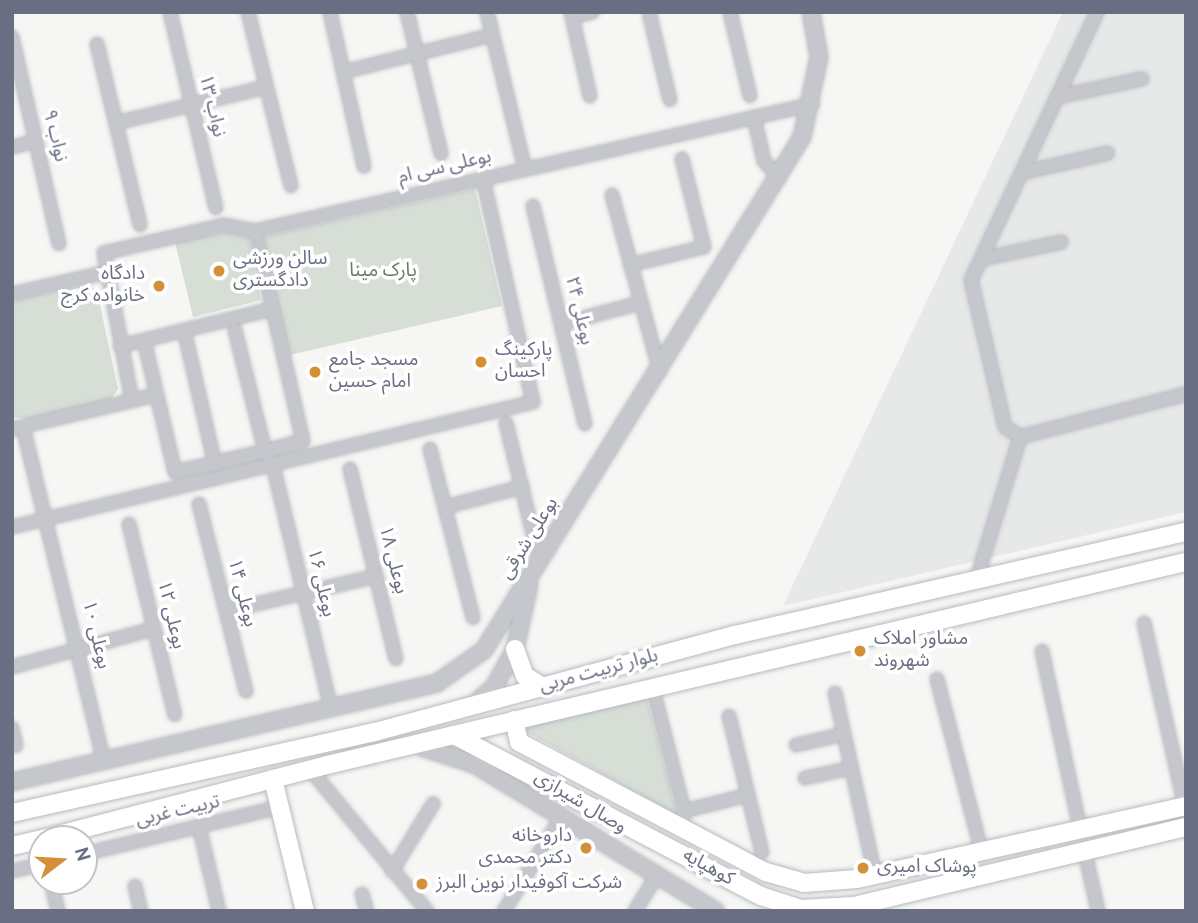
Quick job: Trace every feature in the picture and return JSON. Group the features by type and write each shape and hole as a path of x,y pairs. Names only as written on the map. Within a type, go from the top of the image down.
{"main road":[{"name":"بلوار تربیت مربی","path":"12,813 470,707 735,635 1186,532"},
{"name":"بلوار تربیت مربی","path":"98,826 310,769 1186,562"},
{"path":"735,635 752,648 746,666"},
{"path":"515,649 525,676 544,688"},
{"path":"514,720 519,742"},
{"name":"کوهپایه","path":"488,752 486,736 493,732 519,742 654,815 682,820 785,879 829,883 982,853 1186,806"},
{"name":"کوهپایه","path":"454,735 780,905 825,910 1186,827"},
{"path":"273,779 305,911"},
{"path":"69,825 60,818 64,807 85,796"},
{"path":"636,830 654,815"},
{"path":"654,815 655,839"},
{"path":"1080,829 1085,852"}],"street":[{"name":"نواب ۱۳","path":"170,12 216,208"},
{"path":"248,12 291,186"},
{"path":"330,12 364,166"},
{"path":"407,12 441,154"},
{"path":"487,12 525,169"},
{"path":"590,96 572,15 592,12"},
{"path":"649,12 670,100"},
{"path":"730,12 750,96"},
{"name":"بوعلی شرقی","path":"12,782 331,709 462,671 484,650 780,178 813,104 819,57 811,12"},
{"path":"1097,12 971,280 1005,427 1020,437 1186,394"},
{"path":"343,72 493,35"},
{"name":"نواب ۹","path":"12,37 59,244"},
{"path":"97,44 140,225"},
{"path":"1057,97 1142,79"},
{"path":"116,123 266,87"},
{"name":"بوعلی سی ام","path":"103,272 104,253 224,225 256,230 813,104"},
{"path":"754,117 765,161 780,178"},
{"path":"12,147 36,141"},
{"path":"1021,173 1108,153"},
{"path":"630,265 704,247 682,159"},
{"path":"12,527 533,402 483,179"},
{"path":"612,195 660,372"},
{"name":"بوعلی ۲۴","path":"533,206 586,424"},
{"path":"144,340 175,472 303,441 256,230"},
{"path":"982,259 1061,242"},
{"path":"12,294 103,272 132,400"},
{"path":"561,324 640,303"},
{"path":"120,346 272,309"},
{"path":"184,330 215,464"},
{"name":"بوعلی ۱۶","path":"236,330 331,709"},
{"path":"18,428 156,395"},
{"path":"506,423 540,562"},
{"name":"بوعلی ۱۰","path":"18,428 48,519 104,761"},
{"path":"977,578 1020,437"},
{"path":"430,449 473,618"},
{"name":"بوعلی ۱۸","path":"350,469 396,660"},
{"path":"445,507 522,487"},
{"name":"بوعلی ۱۴","path":"199,504 246,691"},
{"name":"بوعلی ۱۲","path":"129,524 175,715"},
{"path":"226,611 376,576"},
{"path":"470,707 494,687 515,649 530,579"},
{"path":"1144,623 1186,806"},
{"path":"12,667 153,629"},
{"path":"1042,651 1080,829"},
{"path":"937,679 982,853"},
{"path":"835,693 876,875"},
{"path":"656,701 682,820 748,795"},
{"path":"729,716 762,852"},
{"path":"12,728 16,746"},
{"path":"796,744 844,734"},
{"name":"وصال شیرازی","path":"415,745 474,764 562,816 706,908"},
{"path":"805,778 851,768"},
{"path":"310,769 427,911"},
{"path":"393,871 433,804"},
{"name":"تربیت غربی","path":"98,851 280,807"},
{"path":"504,911 562,816"},
{"path":"200,827 219,911"},
{"path":"1085,852 1098,911"},
{"path":"635,911 657,875"},
{"path":"135,886 141,911"},
{"path":"362,894 367,911"}],"shaded area":[{"path":"1063,12 1186,12 1186,512 783,606"}],"green space":[{"name":"پارک مینا","path":"475,189 502,306 290,355 263,237"},
{"name":"سالن ورزشی دادگستری","path":"227,232 248,237 261,300 193,317 175,242"},
{"path":"87,284 97,291 118,389 110,401 35,420 12,417 12,301"},
{"path":"646,695 677,815 521,729"}],"place":[{"name":"سالن ورزشی دادگستری","path":"219,271"},
{"name":"دادگاه خانواده کرج","path":"159,286"},
{"name":"پارکینگ احسان","path":"481,362"},
{"name":"مسجد جامع امام حسین","path":"315,372"},
{"name":"مشاور املاک شهروند","path":"860,651"},
{"name":"داروخانه دکتر محمدی","path":"586,848"},
{"name":"پوشاک امیری","path":"863,868"},
{"name":"شرکت آکوفیدار نوین البرز","path":"422,884"}]}
